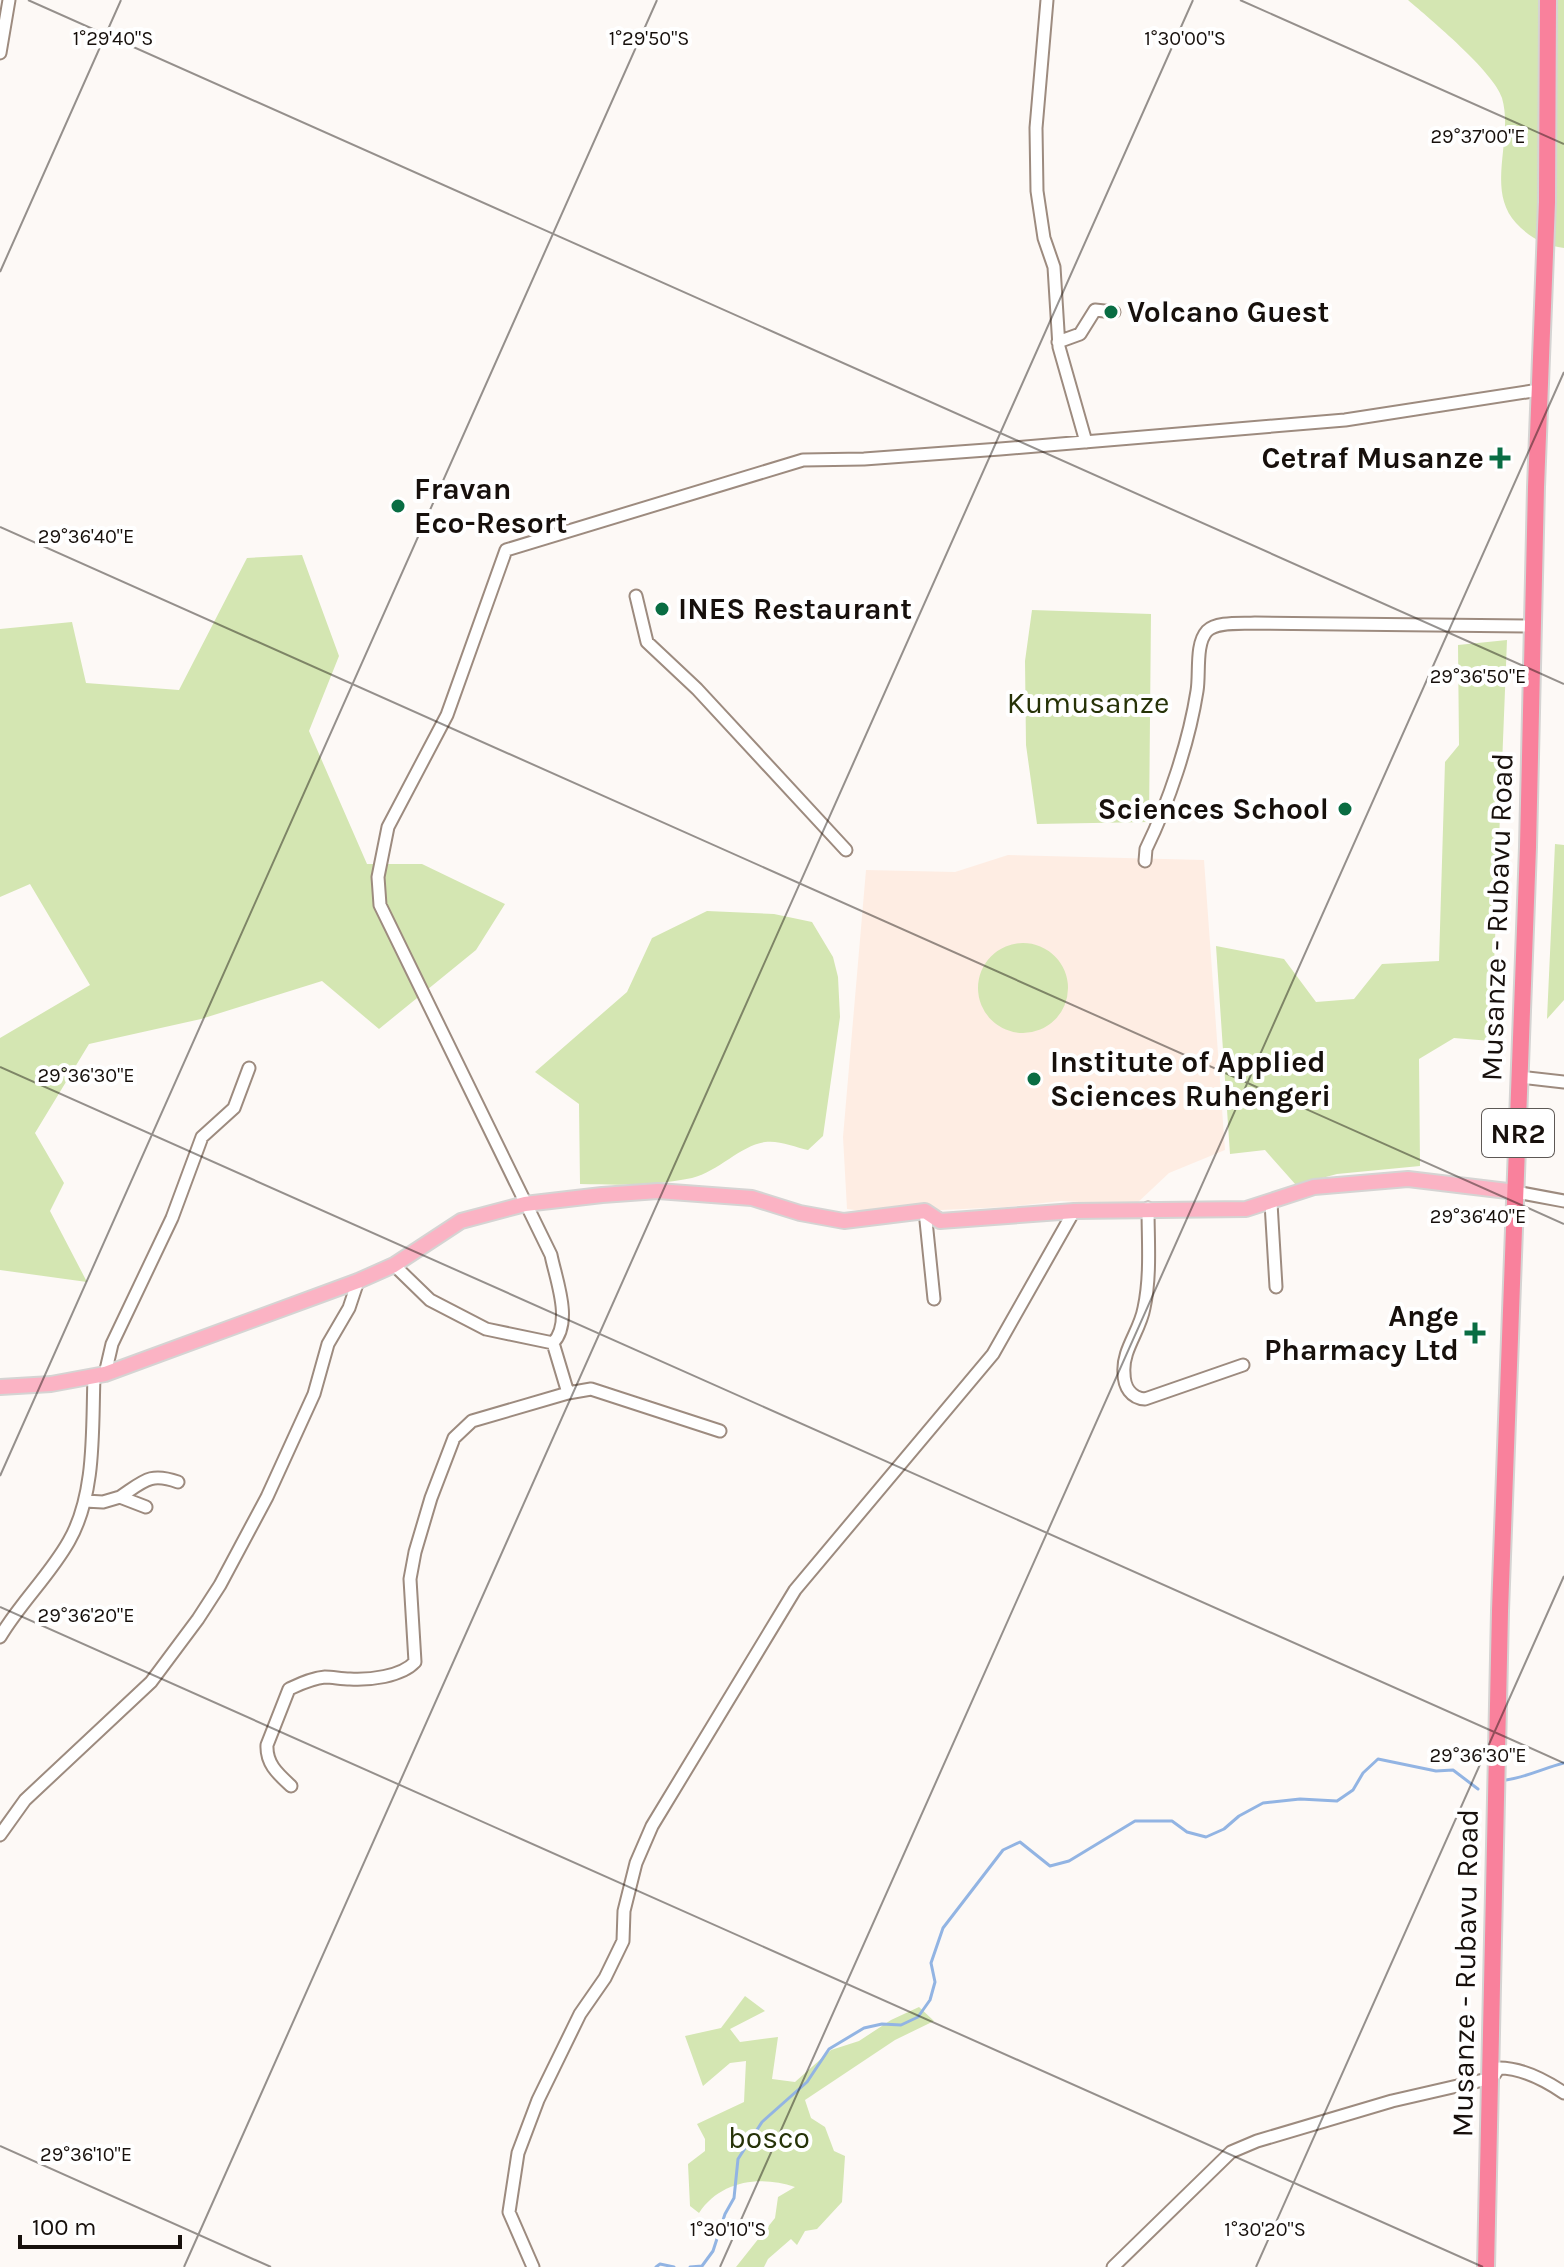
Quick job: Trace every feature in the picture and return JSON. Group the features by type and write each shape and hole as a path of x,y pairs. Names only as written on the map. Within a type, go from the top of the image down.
{"highway":[{"name":"Musanze - Rubavu Road","path":"1486,2267 1499,1625 1547,202 1548,0"}],"main road":[{"path":"0,1387 51,1384 100,1375 358,1281 394,1265 461,1221 525,1204 658,1191 752,1198 800,1213 844,1221 925,1211 940,1221 1148,1208 1246,1209 1314,1187 1408,1179 1516,1192"}],"street":[{"path":"0,53 9,0"},
{"path":"1047,0 1036,128 1037,191 1044,238 1054,267 1058,342 1086,442"},
{"path":"1058,342 1080,334 1095,310 1114,312"},
{"path":"553,1343 561,1334 562,1313 551,1255 380,905 378,891 381,858 391,820 447,715 506,550 803,460 864,459 1345,420 1539,390"},
{"path":"636,596 647,642 697,689 846,850"},
{"path":"1145,861 1146,849 1191,727 1201,645 1205,632 1214,626 1255,623 1533,626"},
{"path":"0,1637 70,1540 85,1501 100,1375 172,1218 202,1137 234,1108 249,1068"},
{"path":"1519,1077 1564,1082"},
{"path":"1516,1192 1564,1201"},
{"path":"1271,1203 1276,1287"},
{"path":"1148,1208 1146,1297 1143,1314 1124,1361 1124,1376 1131,1394 1136,1399 1145,1399 1243,1365"},
{"path":"925,1211 934,1299"},
{"path":"533,2267 509,2212 518,2153 538,2100 580,2014 605,1978 623,1941 624,1911 636,1863 652,1826 795,1590 993,1354 1074,1211"},
{"path":"394,1265 430,1300 486,1329 553,1343"},
{"path":"0,1835 25,1800 151,1682 220,1585 267,1497 314,1394 328,1344 349,1308 358,1281"},
{"path":"553,1343 568,1393"},
{"path":"291,1786 273,1770 267,1754 267,1745 289,1689 326,1677 352,1680 384,1676 409,1668 415,1662 410,1579 415,1552 454,1438 472,1421 591,1389 720,1431"},
{"path":"85,1501 103,1502 120,1497 150,1477 160,1476 178,1482"},
{"path":"120,1497 146,1507"},
{"path":"1113,2267 1231,2152 1257,2141 1392,2101 1492,2078 1499,2068 1528,2074 1564,2093"}],"shaded area":[{"name":"Institute of Applied Sciences Ruhengeri","path":"1008,855 1204,860 1225,1150 1169,1173 1135,1205 1061,1201 1006,1207 877,1213 847,1209 843,1137 866,870 955,872"}],"green space":[{"path":"1408,0 1564,0 1564,248 1532,237 1507,210 1501,179 1505,114 1497,87 1460,46"},
{"path":"302,555 339,656 309,731 367,864 422,864 505,904 476,950 379,1029 322,981 201,1019 89,1044 35,1133 64,1183 50,1211 87,1282 0,1270 0,1038 90,985 30,884 0,897 0,629 72,622 86,683 179,690 247,558"},
{"name":"Kumusanze","path":"1032,610 1151,614 1149,822 1037,824 1026,745 1025,661"},
{"path":"1507,640 1491,1041 1454,1038 1419,1059 1420,1166 1337,1174 1296,1185 1265,1150 1230,1154 1216,946 1284,959 1316,1002 1354,999 1382,964 1439,961 1445,762 1459,745 1458,645"},
{"path":"1555,844 1564,845 1564,1000 1547,1019"},
{"path":"707,911 774,914 812,922 833,957 838,977 840,1017 823,1136 808,1150 776,1142 756,1144 702,1175 678,1181 580,1184 579,1104 535,1072 627,992 652,938"},
{"path":"1023,943 1048,951 1060,963 1068,988 1060,1013 1048,1025 1023,1033 998,1025 986,1013 978,988 986,963 998,951"},
{"name":"bosco","path":"745,1996 765,2011 730,2029 740,2042 778,2037 772,2079 795,2082 831,2050 859,2041 891,2020 919,2007 934,2021 895,2040 805,2100 811,2118 825,2127 834,2151 845,2156 842,2202 817,2229 805,2231 797,2245 791,2239 768,2259 764,2267 736,2267 775,2218 778,2197 795,2187 768,2182 742,2184 718,2194 699,2213 690,2206 688,2164 705,2151 705,2139 697,2124 744,2102 746,2061 730,2063 703,2086 685,2036 721,2028"}],"waterway":[{"path":"690,2267 702,2266 713,2251 725,2214 734,2198 738,2159 762,2122 807,2082 829,2049 864,2028 882,2024 901,2025 918,2017 930,2000 935,1982 931,1963 943,1928 1003,1850 1020,1842 1050,1866 1069,1861 1135,1821 1172,1821 1187,1832 1206,1837 1263,1803 1300,1799 1337,1801 1353,1790 1363,1773 1378,1759 1436,1771 1453,1770 1478,1789"},
{"path":"1506,1780 1564,1763"},
{"path":"656,2267 660,2264 674,2267"}],"place":[{"name":"Volcano Guest","path":"1111,312"},
{"name":"Cetraf Musanze","path":"1500,458"},
{"name":"Fravan Eco-Resort","path":"398,506"},
{"name":"INES Restaurant","path":"662,609"},
{"name":"Sciences School","path":"1345,809"},
{"name":"Institute of Applied Sciences Ruhengeri","path":"1034,1079"},
{"name":"Ange Pharmacy Ltd","path":"1475,1333"}]}
